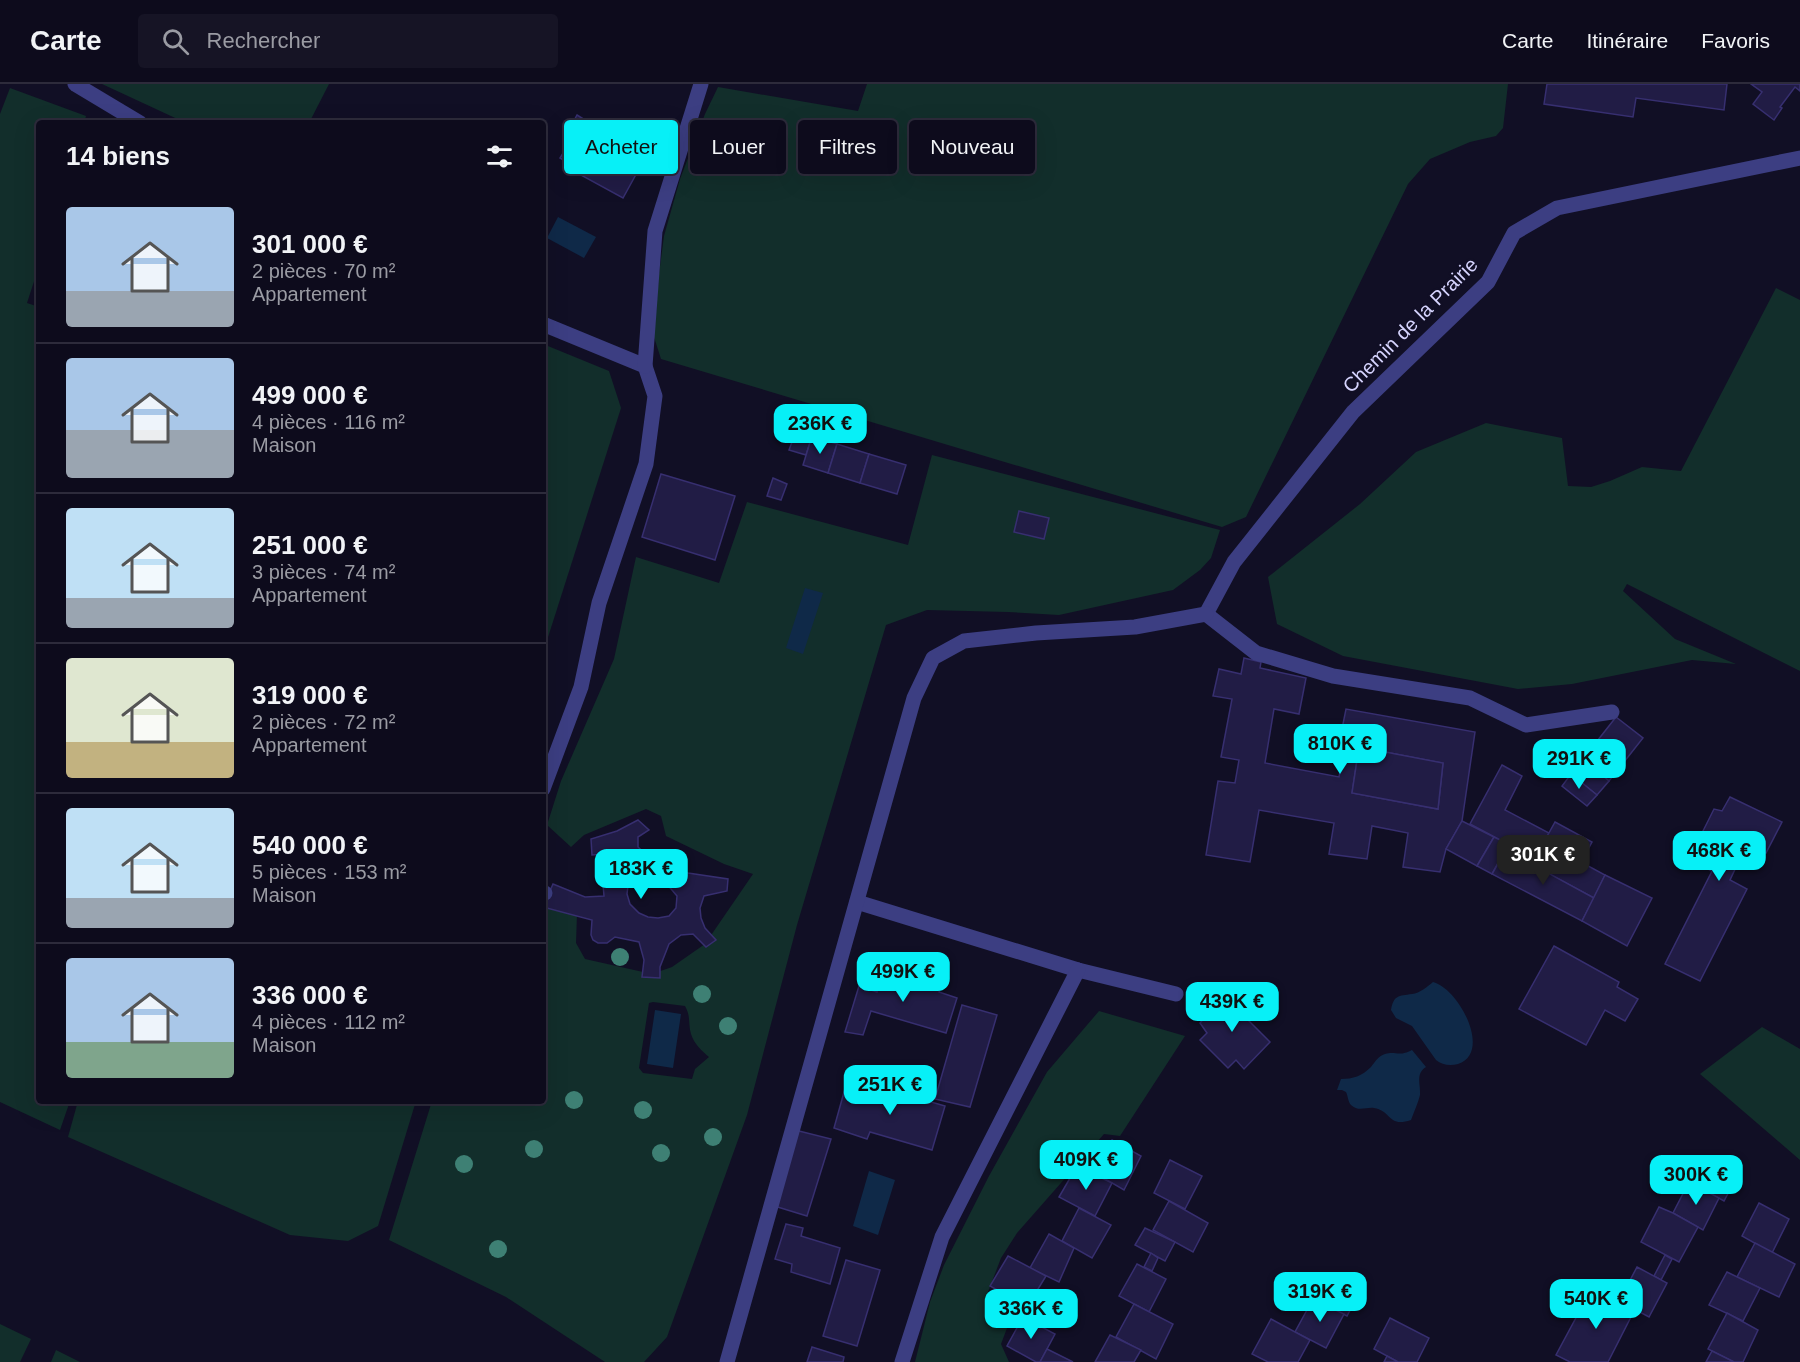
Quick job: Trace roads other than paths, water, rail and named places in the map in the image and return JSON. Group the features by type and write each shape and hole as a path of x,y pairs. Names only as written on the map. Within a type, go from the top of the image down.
{"street":[{"path":"75,84 135,120"},
{"path":"546,781 581,687 599,603 646,464 655,396 645,366 655,231 701,84"},
{"name":"Chemin de la Prairie","path":"1206,614 1234,562 1353,412 1488,282 1514,233 1557,208 1800,159"},
{"path":"546,325 645,366"},
{"path":"727,1362 914,698 933,658 963,641 1036,633 1135,627 1206,614 1256,653 1332,676 1470,698 1526,725 1612,712"},
{"path":"857,902 1077,970 1176,994"},
{"path":"902,1362 942,1237 1077,970"}],"water":[{"path":"558,217 596,237 584,258 547,238"},
{"path":"805,588 823,593 803,654 786,648"},
{"path":"1433,982 1443,987 1461,1007 1472,1034 1472,1047 1468,1057 1458,1064 1446,1065 1436,1060 1412,1026 1396,1018 1391,1010 1397,997 1423,990"},
{"path":"655,1010 681,1014 673,1068 647,1064"},
{"path":"1412,1050 1426,1067 1420,1076 1420,1095 1411,1120 1398,1122 1374,1108 1356,1108 1350,1104 1346,1092 1337,1090 1341,1079 1361,1075 1383,1055"},
{"path":"869,1171 895,1180 878,1235 853,1226"}]}
